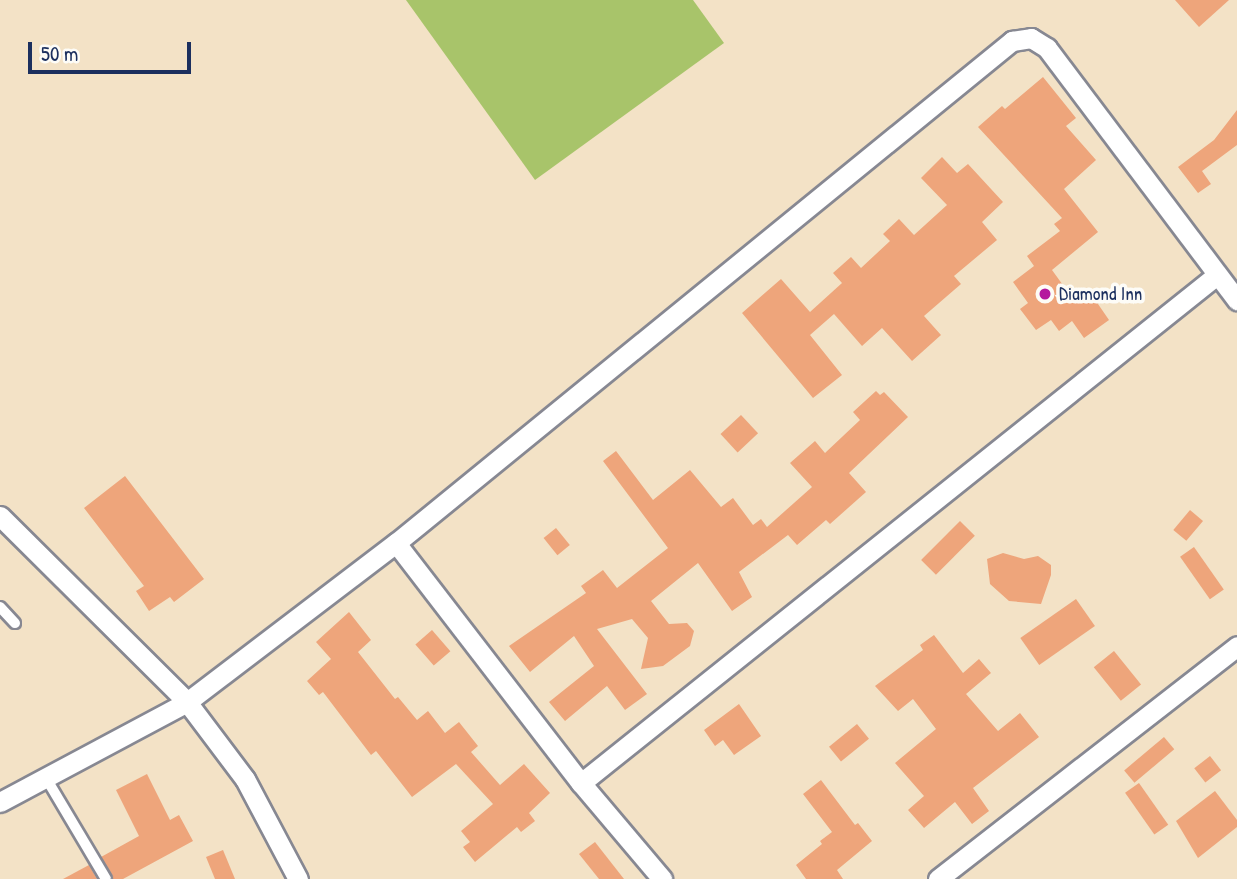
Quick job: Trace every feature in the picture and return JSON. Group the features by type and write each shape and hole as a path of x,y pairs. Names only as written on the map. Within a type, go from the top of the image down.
{"street":[{"path":"0,802 187,702 396,543 1012,41 1031,38 1047,48 1237,300"},
{"path":"581,783 1217,275"},
{"path":"0,516 187,702 244,779 298,879"},
{"path":"396,543 581,783 662,879"},
{"path":"939,879 1237,646"}],"lane":[{"path":"0,607 15,623"},
{"path":"46,778 106,879"}],"green space":[{"path":"406,0 693,0 724,43 535,180"}],"building":[{"path":"1175,0 1229,0 1199,27"},
{"path":"1043,77 1076,118 1066,126 1096,160 1064,189 1098,232 1052,270 1073,299 1087,288 1109,320 1084,338 1072,321 1059,331 1051,320 1036,330 1020,309 1028,303 1013,282 1034,266 1027,256 1060,231 1054,224 1062,218 978,127 1002,106 1005,109"},
{"path":"1237,110 1237,145 1202,171 1211,184 1198,193 1178,167 1214,140"},
{"path":"942,157 957,173 968,164 1003,202 982,222 997,240 954,276 961,284 924,316 941,335 912,361 882,328 862,346 834,314 810,335 842,375 813,398 742,313 781,279 810,312 842,283 833,273 851,257 861,268 890,241 883,234 899,219 914,235 947,205 921,178"},
{"path":"876,391 880,395 884,392 908,417 849,473 866,492 830,524 826,520 797,545 788,535 739,572 752,597 732,611 698,563 651,601 669,624 687,623 694,631 690,646 663,666 641,669 648,638 632,619 597,629 647,694 625,710 607,686 565,721 549,702 594,666 574,636 530,672 509,646 586,593 581,586 603,570 617,588 668,548 603,461 616,451 653,500 690,470 721,507 733,498 753,525 761,519 767,527 812,487 790,463 815,441 825,453 860,420 853,412"},
{"path":"741,415 758,433 738,452 721,434"},
{"path":"125,476 204,579 174,602 170,597 149,611 136,591 144,586 84,508"},
{"path":"1190,510 1203,521 1186,541 1173,530"},
{"path":"960,521 975,536 936,575 921,560"},
{"path":"556,528 570,545 557,555 544,538"},
{"path":"1194,547 1224,590 1210,599 1180,557"},
{"path":"1003,553 1024,559 1038,556 1051,565 1051,575 1041,604 1009,601 990,584 987,559"},
{"path":"1076,599 1095,626 1039,665 1020,638"},
{"path":"349,612 371,640 358,652 395,699 398,697 417,720 428,711 445,733 459,722 478,746 471,752 500,785 524,764 550,793 529,813 535,821 521,832 517,827 475,862 463,847 470,842 461,831 493,804 456,764 412,797 376,751 371,755 323,692 319,695 307,681 331,659 316,642"},
{"path":"432,630 450,651 434,666 415,644"},
{"path":"934,635 963,673 979,659 991,673 966,694 998,731 1020,713 1039,737 973,788 989,811 972,824 955,802 924,828 908,810 924,796 895,763 936,729 913,699 898,711 875,686 923,650 920,645"},
{"path":"1114,651 1141,684 1121,701 1094,667"},
{"path":"739,704 761,736 734,755 723,740 715,746 704,730"},
{"path":"857,724 869,739 841,761 829,747"},
{"path":"1164,737 1174,749 1134,783 1124,770"},
{"path":"1210,756 1221,770 1205,782 1194,768"},
{"path":"147,774 170,820 179,815 193,841 123,879 113,879 101,857 139,836 116,790"},
{"path":"821,780 855,825 858,823 872,841 837,870 843,879 806,879 796,865 832,832 803,794"},
{"path":"1139,783 1168,825 1154,835 1125,793"},
{"path":"1215,791 1237,820 1237,827 1198,858 1176,821"},
{"path":"595,842 624,879 599,879 579,854"},
{"path":"223,850 235,879 215,879 206,857"},
{"path":"89,865 97,879 63,879"}],"place":[{"name":"Diamond Inn","path":"1045,294"}]}
